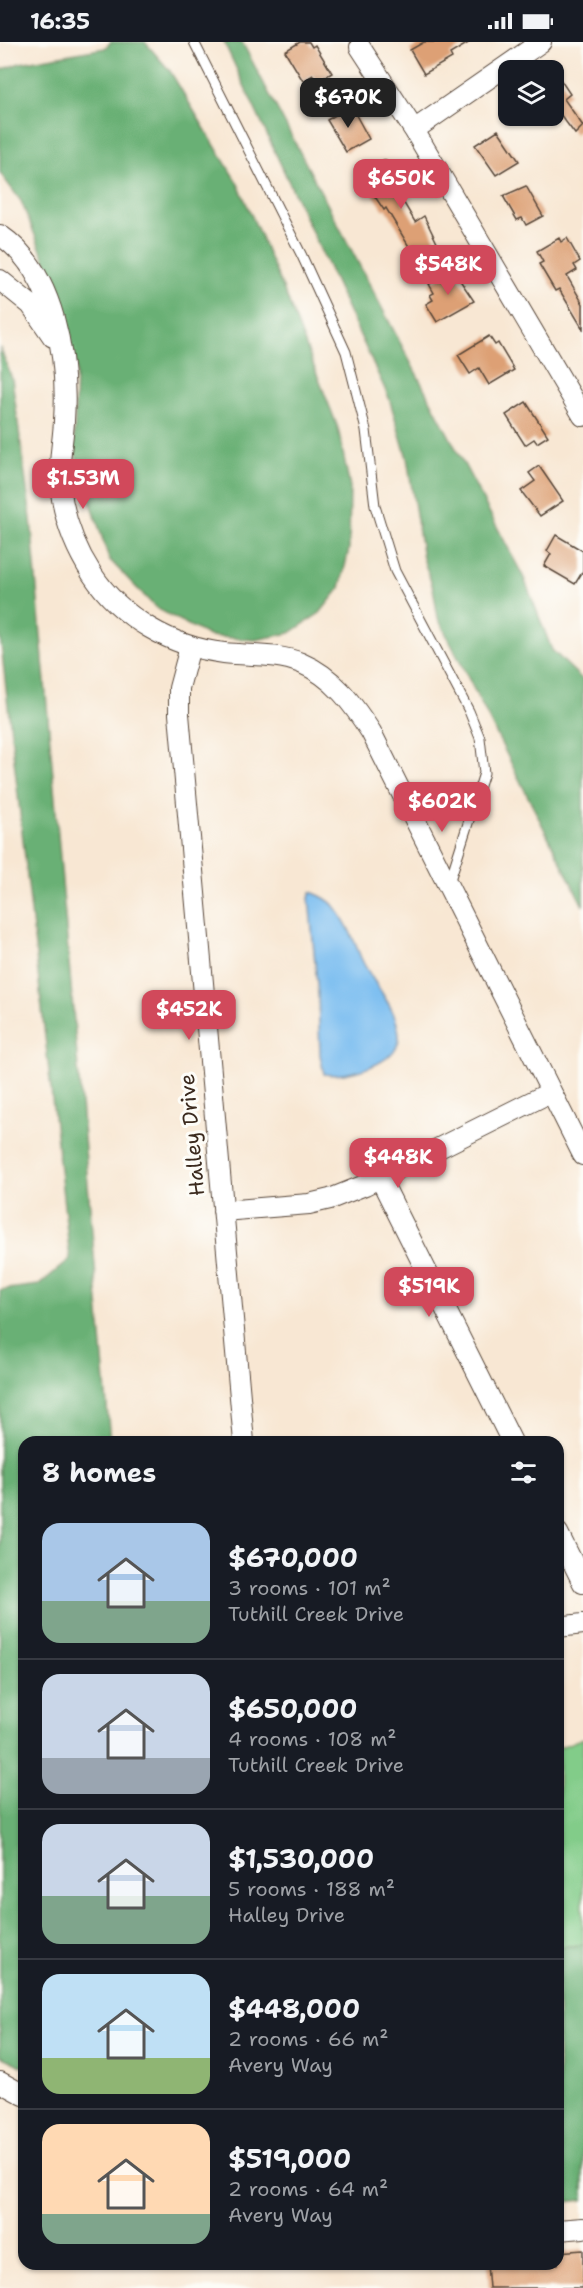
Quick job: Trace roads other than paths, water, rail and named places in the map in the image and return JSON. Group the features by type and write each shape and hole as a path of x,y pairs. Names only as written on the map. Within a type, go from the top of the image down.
{"street":[{"path":"414,130 542,42"},
{"path":"360,47 414,130 583,416"},
{"path":"0,235 26,258 40,281 51,307 64,399 60,481 65,514 75,544 93,575 118,604 147,627 190,646 227,653 283,658 301,663 334,684 348,697 370,732 583,1155"},
{"path":"0,280 31,304 58,344"},
{"name":"Halley Drive","path":"190,646 179,688 179,714 243,1436"},
{"path":"223,1211 309,1204 339,1196 380,1178 551,1092"},
{"path":"380,1178 509,1436"},
{"path":"564,1545 583,1583"},
{"path":"564,1627 583,1624"},
{"path":"0,2082 18,2092"},
{"path":"564,2230 583,2228"}],"lane":[{"path":"194,42 302,256 346,352 366,430 375,506 395,571 469,711 480,738 484,773 448,885"}],"water":[{"path":"311,892 329,901 343,918 361,958 390,1006 398,1027 397,1047 390,1055 370,1067 345,1074 324,1074 320,1055 318,995 309,898"}]}
